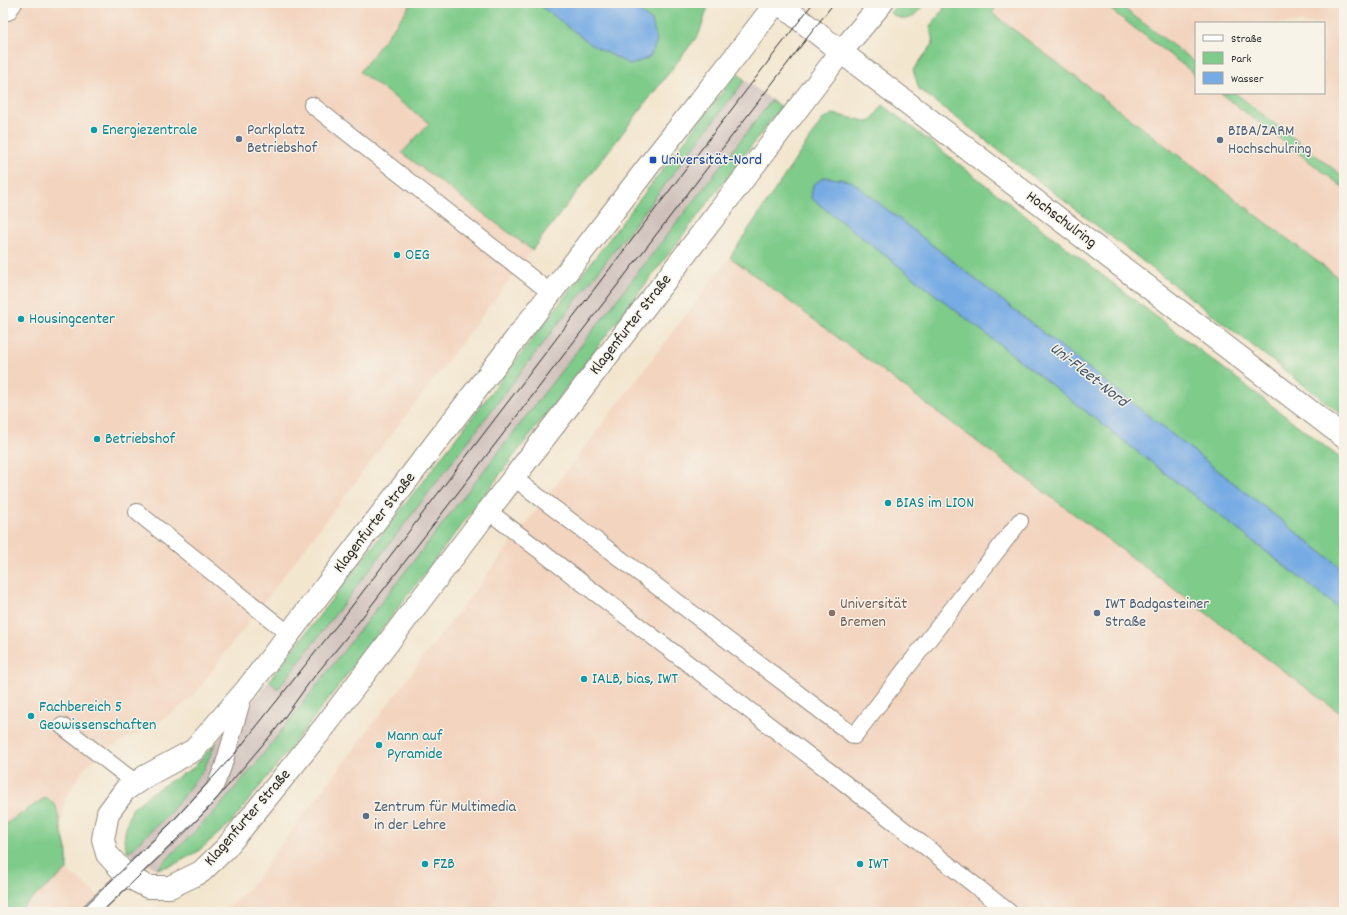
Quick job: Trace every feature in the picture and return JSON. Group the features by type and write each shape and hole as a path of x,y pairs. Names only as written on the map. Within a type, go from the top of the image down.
{"street":[{"name":"Klagenfurter Straße","path":"776,3 246,690 194,750 146,776 124,790 108,813 103,839 107,854 127,876 148,887 170,887 201,872 226,848 325,726 488,511 841,52 882,3"},
{"name":"Hochschulring","path":"779,3 1344,437"}],"lane":[{"path":"3,8 8,12 14,3"},
{"path":"312,105 551,293"},
{"path":"514,478 854,736 1020,521"},
{"path":"488,511 829,771 1010,912"},
{"path":"137,512 289,634"},
{"path":"89,912 177,829 214,789 223,767 246,690"},
{"path":"62,726 136,783"}],"shaded area":[{"path":"3,3 412,3 360,72 429,123 403,153 532,250 195,694 174,712 150,727 113,746 86,766 65,798 61,829 67,853 67,870 119,912 3,912"},
{"path":"958,3 1344,3 1344,299"},
{"path":"745,80 772,100 258,761 220,806 157,869 128,853 169,814 204,769 216,742 269,681 278,688"},
{"name":"Universität Bremen","path":"730,257 1344,716 1344,912 219,912 231,906 250,887 298,822"}],"green space":[{"path":"412,3 707,3 707,10 699,34 532,250 402,153 429,123 360,72"},
{"path":"898,3 925,3 914,15 906,19 896,17 890,13"},
{"path":"945,3 999,3 992,13 1344,282 1344,416 919,89 913,70 933,44 930,26 943,10"},
{"path":"1102,3 1117,3 1195,62 1195,74"},
{"path":"737,73 745,80 278,689 269,681"},
{"path":"1221,94 1236,94 1344,177 1344,188"},
{"path":"772,100 781,107 313,719 231,823 197,852 173,865 157,869 220,806 258,761"},
{"path":"883,105 1344,461 1344,570 851,181 825,177 813,185 811,198 1344,612 1344,716 730,257 822,120 833,114 870,122"},
{"path":"216,742 204,769 169,814 128,853 124,840 126,827 132,809 154,791 193,768"},
{"path":"46,797 56,806 67,853 67,870 16,912 3,912 3,828 7,823"}],"water":[{"path":"537,3 629,3 652,21 657,41 650,57 631,65 592,45"},
{"name":"Uni-Fleet-Nord","path":"824,177 851,181 1344,570 1344,612 811,198 813,185"}],"tram line":[{"path":"79,912 170,824 237,751 345,615 813,3"},
{"path":"102,912 207,810 276,729 309,683 354,628 834,3"}],"place":[{"name":"Energiezentrale","path":"94,130"},
{"name":"Parkplatz Betriebshof","path":"239,139"},
{"name":"BIBA/ZARM Hochschulring","path":"1220,140"},
{"name":"Universität-Nord","path":"653,160"},
{"name":"OEG","path":"397,255"},
{"name":"Housingcenter","path":"21,319"},
{"name":"Betriebshof","path":"97,439"},
{"name":"BIAS im LION","path":"888,503"},
{"name":"Universität Bremen","path":"832,613"},
{"name":"IWT Badgasteiner Straße","path":"1097,613"},
{"name":"IALB, bias, IWT","path":"584,679"},
{"name":"Fachbereich 5 Geowissenschaften","path":"31,716"},
{"name":"Mann auf Pyramide","path":"379,745"},
{"name":"Zentrum für Multimedia in der Lehre","path":"366,816"},
{"name":"FZB","path":"425,864"},
{"name":"IWT","path":"860,864"}]}
